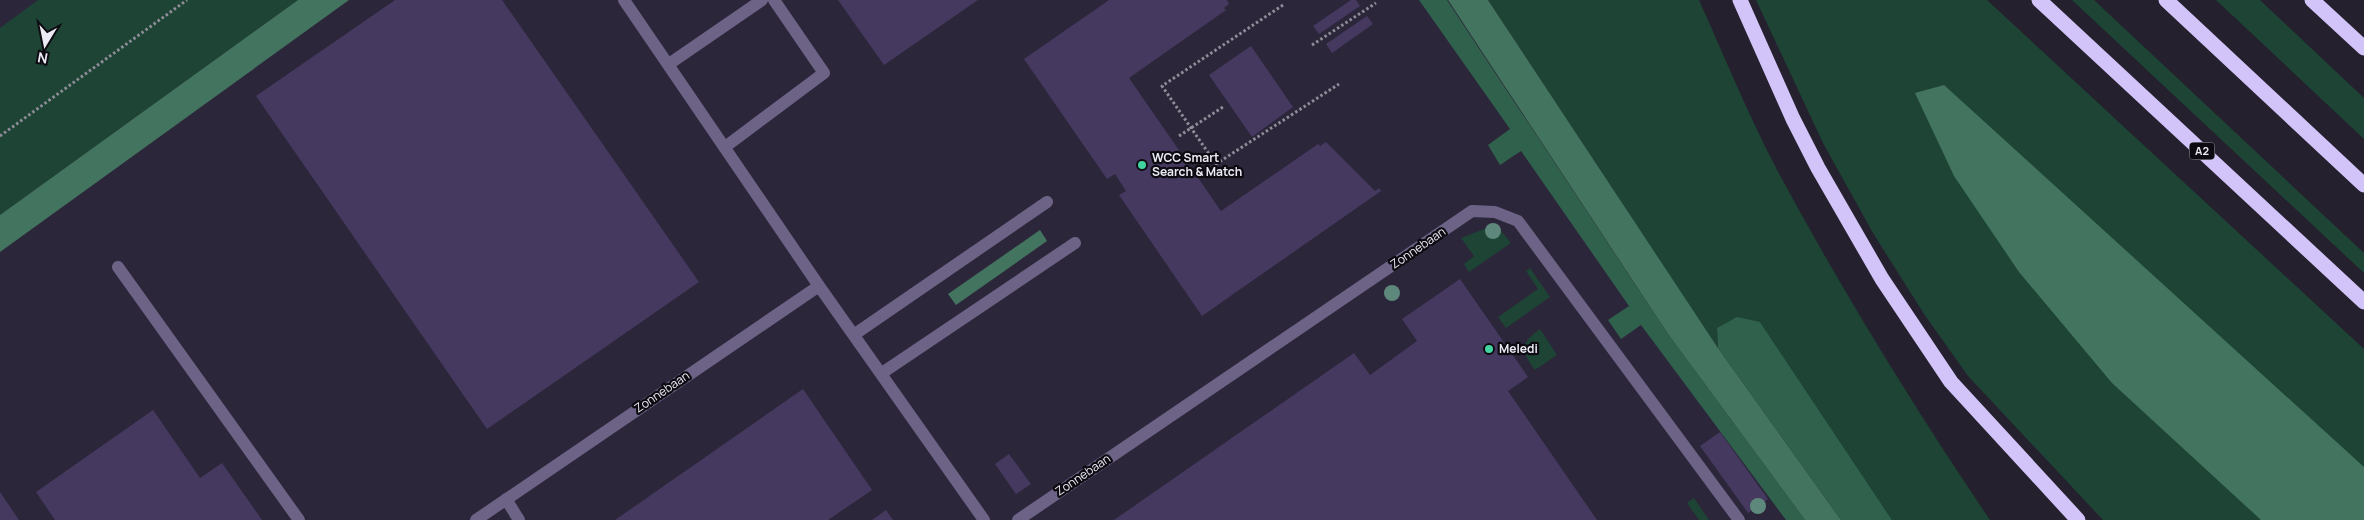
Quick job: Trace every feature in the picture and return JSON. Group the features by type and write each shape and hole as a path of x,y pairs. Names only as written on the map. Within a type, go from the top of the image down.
{"highway":[{"path":"1740,0 1806,143 1882,279 1951,382 2078,520"},
{"name":"A2","path":"2039,0 2364,302"},
{"path":"2166,0 2364,186"},
{"path":"2312,0 2364,48"}],"street":[{"path":"624,0 819,286 855,334 984,520"},
{"path":"669,64 762,0"},
{"path":"726,147 824,73 774,0"},
{"path":"855,334 1047,202"},
{"name":"Zonnebaan","path":"1018,520 1472,211 1495,212 1518,221 1739,520"},
{"path":"882,373 1075,243"},
{"path":"118,267 299,520"},
{"name":"Zonnebaan","path":"476,520 819,286"},
{"path":"506,499 519,520"}],"path":[{"path":"0,136 187,0"},
{"path":"1312,45 1376,2"},
{"path":"1283,5 1162,86 1216,164 1339,84"},
{"path":"1179,136 1223,107"}],"shaded area":[{"path":"0,0 1452,0 1830,520 0,520"},
{"path":"38,0 298,0 0,215 0,28"},
{"path":"298,0 349,0 0,252 0,215"},
{"path":"1419,0 1447,0 1668,334 1805,520 1786,520 1641,325 1621,339 1608,320 1629,306 1521,151 1500,165 1488,145 1510,129"},
{"path":"1448,0 1488,0 1718,348 1841,520 1805,520 1668,334"},
{"path":"1488,0 1699,0 1736,85 1776,168 1826,258 1933,434 1990,520 1892,520 1760,322 1717,328 1718,348"},
{"path":"1756,0 1987,0 2364,349 2364,520 2103,520 1968,376 1924,314 1873,233 1823,143"},
{"path":"2072,0 2094,0 2364,253 2364,273"},
{"path":"2216,0 2260,0 2364,98 2364,139"},
{"path":"1944,85 2364,467 2364,520 2261,520 2112,383 2019,272 1954,176 1915,93"},
{"path":"1493,228 1502,232 1511,243 1469,272 1464,264 1474,256 1461,238 1484,229"},
{"path":"1040,230 1047,241 956,305 948,294"},
{"path":"1530,268 1550,297 1506,328 1498,317 1538,289 1526,271"},
{"path":"1737,317 1760,322 1892,520 1841,520 1718,348 1717,328"},
{"path":"1540,329 1557,355 1535,370 1527,358 1524,348 1528,339"},
{"path":"1694,498 1709,520 1699,520 1687,503"}],"building":[{"path":"395,0 502,0 699,282 487,429 256,96"},
{"path":"838,0 978,0 884,65"},
{"path":"1109,0 1227,0 1229,4 1224,8 1226,10 1129,78 1221,211 1318,144 1320,146 1326,142 1375,191 1379,188 1381,191 1202,316 1119,195 1126,191 1115,174 1107,179 1024,59"},
{"path":"1351,0 1356,0 1360,6 1319,34 1313,26"},
{"path":"1367,16 1373,24 1332,53 1326,44"},
{"path":"1251,46 1293,107 1252,137 1209,75"},
{"path":"1460,279 1528,377 1508,391 1597,520 1114,520 1354,353 1370,375 1417,341 1402,319"},
{"path":"803,389 872,490 828,520 615,520"},
{"path":"153,410 200,478 222,463 262,520 55,520 36,492"},
{"path":"1720,432 1768,499 1748,513 1700,446"},
{"path":"1009,454 1031,484 1016,494 995,464"},
{"path":"0,492 19,520 0,520"},
{"path":"886,510 893,520 872,520"}],"place":[{"name":"WCC Smart Search & Match","path":"1142,165"},
{"name":"Meledi","path":"1489,349"}]}
